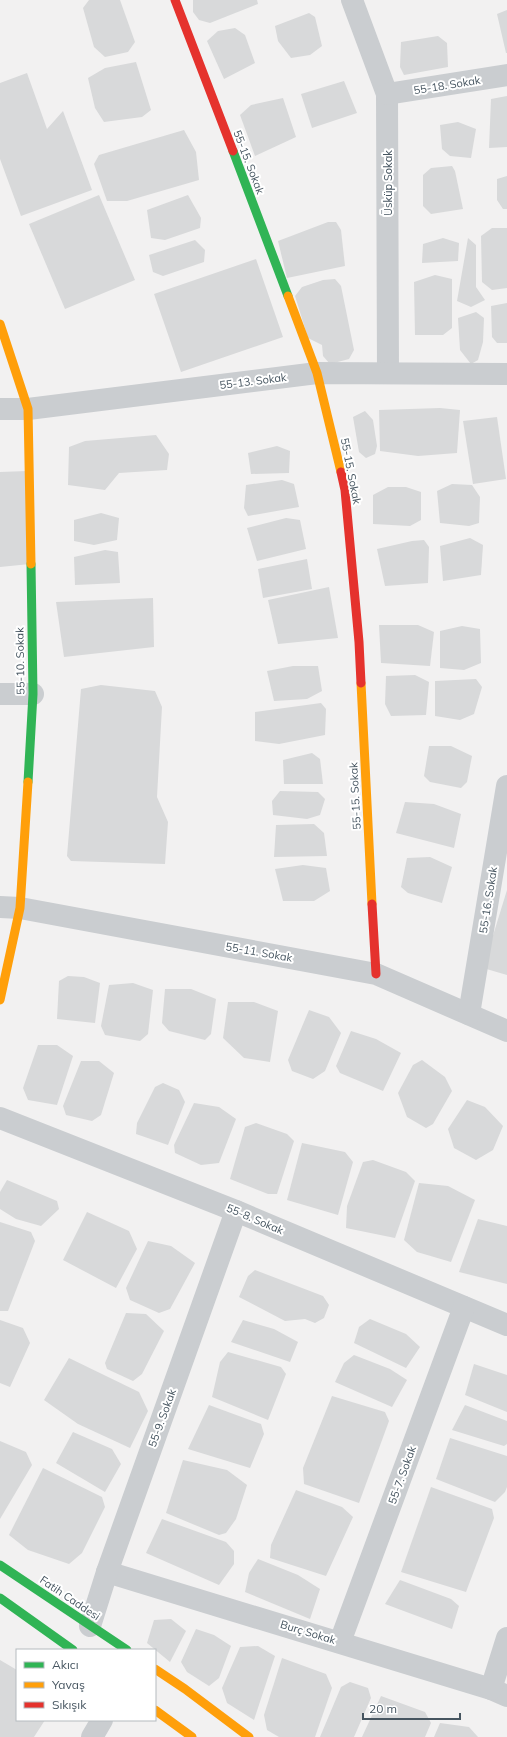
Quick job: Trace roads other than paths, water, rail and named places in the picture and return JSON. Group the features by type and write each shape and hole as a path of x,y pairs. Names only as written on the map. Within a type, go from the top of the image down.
{"street":[{"name":"55-15. Sokak","path":"175,0 316,373 346,490 359,642 376,974"},
{"name":"Üsküp Sokak","path":"352,0 388,94 388,374"},
{"name":"55-18. Sokak","path":"388,94 507,75"},
{"name":"55-10. Sokak","path":"0,324 28,409 33,694 0,1000"},
{"name":"55-13. Sokak","path":"0,409 28,409 316,373 507,374"},
{"path":"0,694 33,694"},
{"name":"55-16. Sokak","path":"469,1014 507,786"},
{"name":"55-11. Sokak","path":"10,908 376,974 507,1031"},
{"name":"55-8. Sokak","path":"0,1118 236,1211 507,1325"},
{"name":"55-9. Sokak","path":"90,1626 107,1572 236,1211"},
{"name":"55-7. Sokak","path":"340,1642 464,1307"},
{"name":"Fatih Caddesi","path":"0,1565 125,1649"},
{"name":"Burç Sokak","path":"107,1572 340,1642 499,1693"},
{"path":"0,1598 72,1649"},
{"path":"499,1693 507,1638"},
{"path":"156,1670 185,1689 249,1737"},
{"path":"156,1711 192,1737"},
{"path":"92,1737 101,1721"}]}
